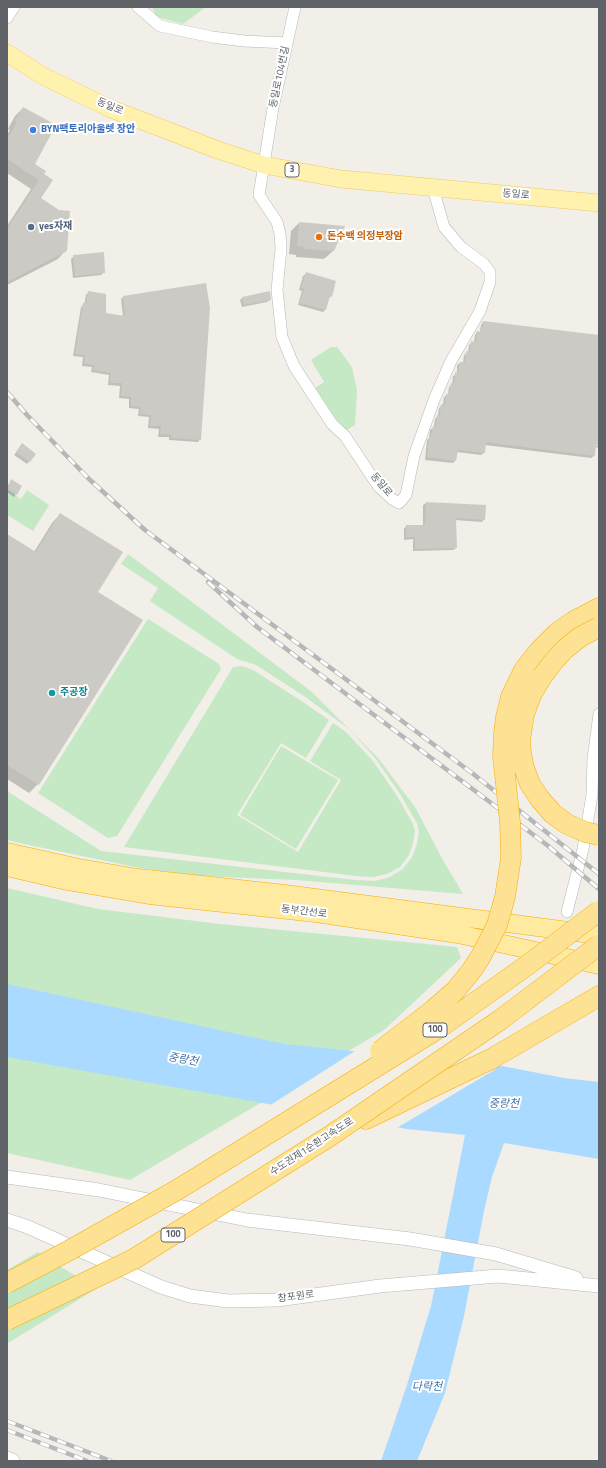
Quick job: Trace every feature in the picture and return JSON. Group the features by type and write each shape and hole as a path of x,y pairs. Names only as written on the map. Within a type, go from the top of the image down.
{"highway":[{"path":"263,1138 432,1011 455,990 472,970 481,956 494,932 500,916 510,869 511,842 504,771 503,741 506,717 511,697 529,663 547,642 574,621 599,608"},
{"path":"599,627 572,643 558,655 546,670 536,685 528,703 522,722 520,741 524,768 530,784 540,799 553,814 567,824 585,832 599,835"},
{"name":"동부간선로","path":"7,852 79,868 146,879 285,894 599,935"},
{"name":"동부간선로","path":"7,867 67,881 149,895 316,913 458,934 599,965"},
{"name":"100","path":"7,1283 121,1222 263,1138 452,1019 529,964 599,911"},
{"name":"수도권제1순환고속도로","path":"7,1320 134,1259 330,1136 500,1020 599,945"},
{"path":"330,1136 492,1059 599,996"}],"main road":[{"name":"동일로","path":"7,53 43,76 109,108 218,150 264,165 341,179 599,203"},
{"path":"7,1459 12,1461"}],"street":[{"path":"7,18 14,7"},
{"path":"138,7 160,26 212,37 244,41 287,43"},
{"name":"동일로104번길","path":"267,147 273,108 295,7"},
{"name":"동일로","path":"267,147 259,195 277,222 280,234 281,249 277,290 282,338 294,366 332,424 345,436 378,486 392,499 399,502 406,495 414,456 434,400 451,361 480,312 490,282 490,272 484,264 461,247 444,227 433,188"},
{"path":"567,912 583,849 592,795 593,759 599,714"},
{"name":"창포원로","path":"7,1177 99,1190 247,1220 410,1239 496,1254 599,1285"},
{"name":"창포원로","path":"7,1220 28,1227 161,1287 190,1296 228,1301 277,1300 380,1286 498,1276 599,1285"}],"green space":[{"path":"152,7 206,7 183,24 157,17"},
{"path":"331,347 337,347 352,367 357,390 355,425 347,430 336,419 315,388 324,382 311,360"},
{"path":"7,490 21,499 27,490 49,505 33,531 7,515"},
{"path":"128,554 312,692 349,729 304,696 256,665 237,659 150,601 158,588 121,564"},
{"path":"148,619 219,664 221,669 117,836 108,838 38,793"},
{"path":"242,666 253,670 329,720 306,758 281,743 237,815 298,852 341,780 310,761 333,723 346,732 373,761 397,796 413,824 415,831 413,843 409,855 400,867 387,874 373,877 356,876 124,847 233,667"},
{"path":"350,730 378,758 415,807 463,894 296,880 200,876 140,868 7,840 7,791 101,851 355,880 374,881 388,878 403,869 412,857 417,844 419,832 417,823 400,794 376,759"},
{"path":"281,746 338,780 296,849 240,815"},
{"path":"7,888 98,909 220,924 457,947 461,958 384,1030 130,1180 7,1153"},
{"path":"38,1252 96,1289 8,1343 7,1270"}],"water":[{"name":"중랑천","path":"7,984 284,1044 502,1066 564,1078 599,1082 599,1159 504,1143 492,1177 464,1316 445,1393 417,1461 381,1461 406,1388 431,1306 465,1135 407,1129 7,1057"}],"pier":[{"path":"358,1049 493,1063 496,1069 395,1129 269,1106"}],"building":[{"path":"23,107 56,125 35,164 46,171 44,174 53,180 41,198 59,210 70,211 67,251 7,282 7,229 39,180 7,159 7,140"},
{"path":"299,222 345,226 334,251 304,249 304,247 297,246"},
{"path":"104,252 105,273 75,276 73,255"},
{"path":"306,272 336,281 332,297 330,296 326,310 300,303 304,289 301,288"},
{"path":"206,283 210,308 201,440 171,438 171,435 160,434 161,426 150,426 151,415 140,414 141,407 131,406 131,397 121,396 122,383 110,383 111,373 93,370 94,365 84,363 85,355 75,354 83,303 86,304 88,291 106,294 106,313 125,316 123,296"},
{"path":"270,291 271,300 244,305 242,297"},
{"path":"483,321 599,335 599,445 596,445 595,456 486,442 485,453 458,450 456,461 427,457 429,437 431,437 433,426 436,427 437,415 440,415 441,404 445,405 446,394 449,394 451,383 454,384 455,372 458,373 460,362 465,362 466,351 470,352 471,341 476,342 477,331 481,332"},
{"path":"22,443 36,454 30,462 16,452"},
{"path":"11,479 22,486 17,495 7,488"},
{"path":"426,502 486,505 485,520 456,518 457,548 415,549 415,537 406,537 406,525 425,525"},
{"name":"주공장","path":"60,513 123,552 98,592 143,620 39,785 7,765 7,534 36,552"}],"railway":[{"path":"7,392 27,415 89,479 145,530 472,773 599,874"},
{"path":"208,582 257,627 547,845 599,889"},
{"path":"7,1421 111,1461"},
{"path":"7,1430 87,1461"}],"place":[{"name":"BYN팩토리아울렛 장안","path":"33,130"},
{"name":"yes자재","path":"31,227"},
{"name":"돈수백 의정부장암","path":"319,237"},
{"name":"주공장","path":"52,693"}],"water label":[{"name":"다락천","path":"427,1387"}]}
